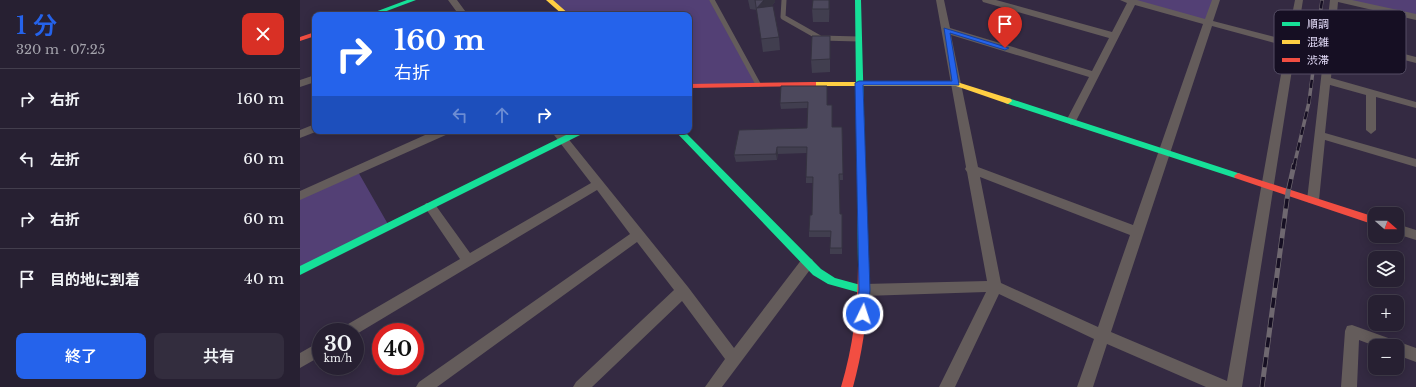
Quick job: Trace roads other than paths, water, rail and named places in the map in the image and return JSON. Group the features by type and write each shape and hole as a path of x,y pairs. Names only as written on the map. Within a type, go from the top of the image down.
{"street":[{"path":"379,12 413,0"},
{"path":"452,0 462,12"},
{"path":"549,0 563,12"},
{"path":"847,387 862,326 864,290 858,0"},
{"path":"940,0 957,84 971,169 995,286 986,309 947,387"},
{"path":"986,0 1114,36"},
{"path":"1085,387 1216,0"},
{"path":"1297,10 1299,0"},
{"path":"1333,10 1334,0"},
{"path":"1341,0 1385,10"},
{"path":"1071,121 1114,36 1129,1 1274,39"},
{"path":"1406,15 1416,17"},
{"path":"946,30 1094,75"},
{"path":"300,39 312,35"},
{"path":"1406,57 1416,60"},
{"path":"1234,387 1266,185 1286,74"},
{"path":"1313,200 1326,74"},
{"path":"300,84 312,79"},
{"path":"1325,80 1416,105"},
{"path":"692,86 859,83 957,84 1368,219"},
{"path":"1371,92 1371,130"},
{"path":"300,134 312,129"},
{"path":"300,196 437,134"},
{"path":"682,134 806,263 832,281 864,290 995,286 1103,336 1223,387"},
{"path":"300,271 430,206 560,135 683,291 734,360"},
{"path":"1319,135 1416,163"},
{"path":"971,169 1137,232"},
{"path":"363,323 598,184"},
{"path":"430,206 468,261"},
{"path":"1404,231 1416,235"},
{"path":"424,387 638,235"},
{"path":"713,387 806,263"},
{"path":"581,387 683,291"},
{"path":"1349,387 1352,331 1373,339"},
{"path":"1404,351 1416,356"},
{"path":"300,361 312,354"}],"lane":[{"path":"712,0 758,84"},
{"path":"784,0 783,17 812,35 829,39 859,40"}],"railway":[{"path":"1321,10 1322,0"},
{"path":"1294,166 1309,102 1313,74"},
{"path":"1262,387 1288,192 1294,165"}]}
